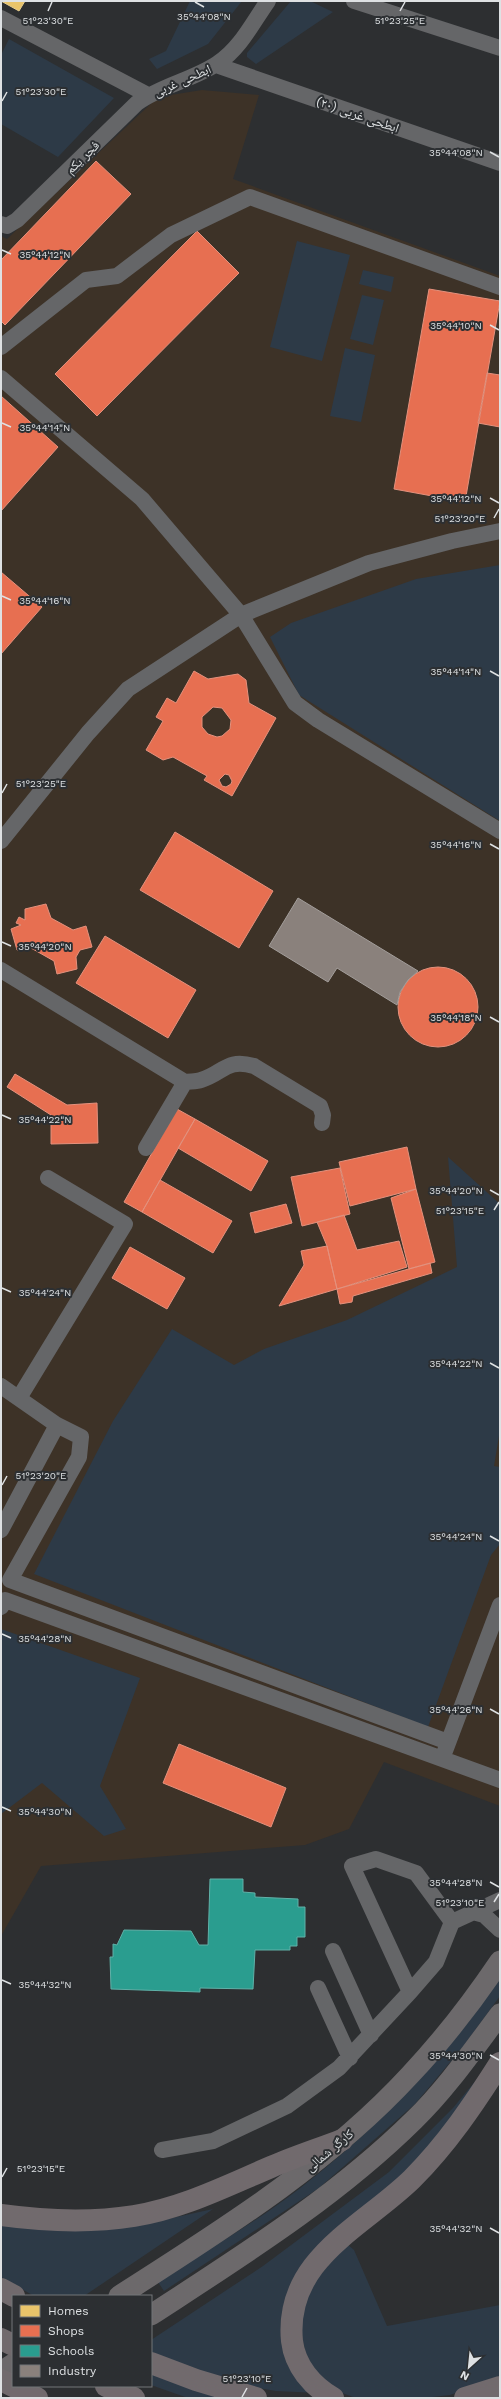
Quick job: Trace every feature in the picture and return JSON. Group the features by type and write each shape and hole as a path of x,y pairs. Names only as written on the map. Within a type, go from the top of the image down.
{"highway":[{"path":"333,2398 309,2379 297,2362 291,2326 293,2308 298,2292 321,2256 411,2180 441,2148 500,2063"},
{"path":"1,2215 36,2220 76,2221 136,2216 206,2196 272,2166 342,2140"},
{"path":"1,2289 12,2295"},
{"path":"1,2339 12,2344"},
{"path":"152,2363 196,2380 256,2398"},
{"path":"1,2380 12,2386"},
{"path":"15,2387 37,2398"},
{"path":"108,2387 134,2398"},
{"path":"465,2398 500,2387"}],"main road":[{"name":"کارگر شمالی","path":"125,2293 266,2199 342,2140 410,2076 476,1996 500,1961"},
{"path":"157,2310 299,2217 370,2162 415,2119 500,2014"},
{"path":"1,2372 12,2365"},
{"path":"22,2398 39,2387"}],"street":[{"path":"216,65 232,53 268,1"},
{"path":"354,1 500,48"},
{"path":"1,18 148,95"},
{"name":"ابطحی غربی","path":"148,95 216,65"},
{"name":"ابطحی غربی (۲۰)","path":"216,65 500,163"},
{"name":"فجر یکم","path":"1,224 10,225 17,220 128,112 148,95"},
{"path":"1,348 86,280 117,276 171,235 250,197 500,287"},
{"path":"1,378 142,499 241,615 295,702 318,720 500,831"},
{"path":"1,841 88,733 128,689 241,615 369,563 452,541 500,531"},
{"path":"1,970 185,1082 201,1080 230,1064 242,1063 254,1066 320,1106 323,1115 322,1123"},
{"path":"146,1148 185,1082"},
{"path":"19,1398 125,1224 48,1178"},
{"path":"1,1386 57,1425 81,1437 79,1457 6,1574 10,1591 2,1603 230,1682 500,1780"},
{"path":"1,1530 57,1425"},
{"path":"6,1574 236,1664 448,1742"},
{"path":"442,1758 500,1605"},
{"path":"230,1682 236,1664"},
{"path":"410,1992 352,1866 376,1859 416,1873 452,1922"},
{"path":"162,2150 213,2141 287,2106 339,2068 350,2058 436,1962 452,1922 500,1900"},
{"path":"473,1912 484,1915 500,1930"},
{"path":"333,1951 371,2035"},
{"path":"318,1988 350,2058"}],"shaded area":[{"path":"190,1 242,1 208,44 157,69 149,59 166,51"},
{"path":"291,1 310,1 333,12 256,64 247,57 247,53"},
{"path":"9,39 114,98 58,157 1,124 1,55"},
{"path":"202,90 259,95 233,179 500,276 500,1806 384,1762 349,1829 305,1845 41,1866 1,1936 1,236 7,239 158,97"},
{"path":"297,241 350,255 322,361 270,347"},
{"path":"363,270 394,277 391,292 359,284"},
{"path":"362,295 384,300 373,345 350,339"},
{"path":"345,348 375,355 361,422 330,416"},
{"path":"500,565 500,821 299,695 270,637 291,623 416,579"},
{"path":"448,1157 500,1204 500,1430 494,1466 500,1467 500,1544 491,1555 428,1727 34,1574 113,1421 172,1329 234,1365 264,1349 347,1320 457,1267"},
{"path":"1,1629 140,1678 100,1786 126,1829 104,1836 42,1783 1,1814"},
{"path":"500,1977 500,1996 462,2048 415,2104 319,2188 164,2291 158,2282 247,2225 299,2189 328,2166 382,2117 433,2064 457,2036"},
{"path":"482,2073 460,2111 288,2308 317,2393 276,2391 229,2383 152,2356 152,2339 263,2266 389,2172 453,2108"},
{"path":"213,2209 85,2295 32,2295 1,2277 1,2222 163,2220"},
{"path":"347,2244 354,2250 387,2326 500,2305 500,2377 450,2395 424,2398 356,2398 331,2389 309,2368 297,2315 312,2284"},
{"path":"152,2372 225,2398 188,2398 152,2385"}],"building: Homes":[{"path":"1,1 25,1 19,11"}],"building: Shops":[{"path":"96,161 131,194 5,325 1,321 1,260"},
{"path":"197,231 239,273 97,416 55,374"},
{"path":"429,289 500,301 465,502 394,489"},
{"path":"487,373 500,375 500,427 478,423"},
{"path":"1,396 58,447 1,511"},
{"path":"1,572 42,607 1,654"},
{"path":"194,671 208,679 238,674 246,680 249,703 276,718 232,796 204,780 207,776 173,757 163,760 146,750 163,721 156,717 167,698 176,703","holes":["213,707 222,708 231,720 230,729 222,736 217,737 208,734 202,727 202,717","225,774 229,775 232,781 231,784 226,787 222,786 219,780"]},
{"path":"175,832 273,891 239,948 140,890"},
{"path":"46,904 51,918 73,930 86,926 92,947 80,950 76,957 77,969 57,974 54,961 31,948 17,950 11,929 21,925 16,923 19,917 25,920 25,909"},
{"path":"105,936 196,990 168,1038 76,983"},
{"path":"438,967 453,970 466,979 475,992 478,1007 475,1022 466,1035 453,1044 438,1047 423,1044 410,1035 401,1022 398,1007 401,992 410,979 423,970"},
{"path":"15,1074 67,1105 97,1103 98,1143 51,1144 51,1115 7,1087"},
{"path":"177,1109 195,1119 142,1212 124,1202"},
{"path":"195,1119 268,1161 251,1191 178,1148"},
{"path":"407,1147 416,1189 350,1206 339,1162"},
{"path":"340,1168 350,1214 302,1226 291,1177"},
{"path":"160,1180 232,1221 213,1253 142,1212"},
{"path":"416,1189 435,1262 409,1269 391,1198"},
{"path":"286,1204 292,1223 255,1233 250,1213"},
{"path":"344,1215 357,1250 399,1241 407,1267 337,1289 327,1246 317,1222"},
{"path":"327,1246 337,1289 279,1306 304,1265 301,1251"},
{"path":"130,1247 185,1278 167,1309 112,1278"},
{"path":"430,1263 432,1273 353,1296 352,1302 340,1304 337,1289"},
{"path":"179,1744 286,1788 271,1827 163,1783"}],"building: Schools":[{"path":"210,1879 243,1879 243,1892 255,1893 255,1897 298,1899 298,1907 305,1907 305,1937 297,1937 297,1946 290,1946 290,1950 255,1950 253,1989 200,1988 200,1992 111,1989 110,1957 113,1957 113,1944 117,1945 124,1930 191,1931 199,1945 208,1945"}],"building: Industry":[{"path":"298,898 418,971 408,980 400,992 397,1005 337,968 328,982 269,946"}]}
